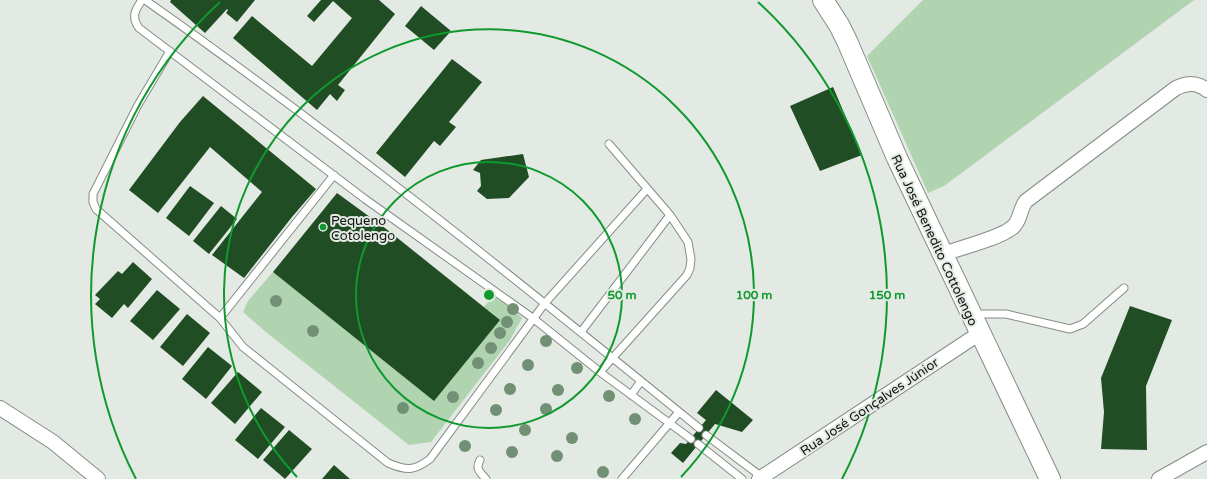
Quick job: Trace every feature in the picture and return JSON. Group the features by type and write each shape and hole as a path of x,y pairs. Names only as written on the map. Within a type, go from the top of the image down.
{"main road":[{"name":"Rua José Benedito Cottolengo","path":"829,3 847,41 897,158 1050,479"}],"street":[{"path":"942,254 1007,232 1018,221 1022,206 1026,201 1176,88 1187,84 1199,84 1207,90"},
{"name":"Rua José Gonçalves Júnior","path":"761,478 980,333"},
{"path":"0,408 53,442 98,479"},
{"path":"1159,479 1207,452"}],"lane":[{"path":"691,439 600,372 534,319 334,175 139,28 135,22 136,10 143,0 376,171 545,303 699,428"},
{"path":"170,51 138,105 93,194 93,202 96,209 220,318 243,347 388,463 403,469 419,467 430,458 545,303 647,189"},
{"path":"600,372 687,276 690,268 688,242 670,215 609,144"},
{"path":"220,318 334,175"},
{"path":"581,332 670,215"},
{"path":"971,314 1006,314 1070,329 1083,324 1124,288"},
{"path":"631,395 641,381"},
{"path":"622,479 679,412"},
{"path":"706,435 761,478"},
{"path":"698,444 742,479"},
{"path":"480,460 477,465 478,470 486,479"}],"green space":[{"path":"923,0 1194,0 944,186 928,193 867,56"},
{"path":"273,272 500,320 484,307 493,296 514,310 522,318 510,340 431,442 409,445 267,333 243,312 248,301"}],"building":[{"path":"171,0 255,0 237,22 226,13 228,10 227,9 205,33 170,2"},
{"path":"321,0 379,0 395,14 338,85 345,90 337,101 330,94 317,110 233,38 252,16 312,66 352,18 333,1 314,22 307,16"},
{"path":"421,6 451,31 434,50 405,26"},
{"name":"Pequeno Cotolengo","path":"452,59 482,82 449,122 456,127 440,146 434,141 405,177 376,153"},
{"path":"833,87 862,155 820,171 790,106"},
{"path":"203,96 316,189 244,278 212,255 262,192 210,147 158,213 129,190 180,122"},
{"path":"523,154 529,177 509,198 487,199 477,191 481,186 480,173 473,170 481,160"},
{"path":"190,186 214,203 189,236 166,218"},
{"name":"Pequeno Cotolengo","path":"337,193 385,228 500,320 434,401 273,272"},
{"path":"221,206 237,219 209,254 193,241"},
{"path":"133,262 152,279 128,308 124,304 112,318 95,304 100,299 95,295 118,271 122,274"},
{"path":"157,290 180,309 153,340 130,321"},
{"path":"1130,306 1172,320 1146,386 1147,450 1101,449 1104,412 1101,378"},
{"path":"187,314 210,333 183,366 160,347"},
{"path":"208,347 232,366 206,399 182,379"},
{"path":"238,372 262,392 235,424 211,403"},
{"path":"716,390 753,420 742,432 715,424 683,463 671,453 680,443 686,444 706,420 697,413"},
{"path":"261,408 285,427 258,459 235,440"},
{"path":"289,430 312,449 285,479 263,460"},
{"path":"334,465 350,479 322,479"}],"place":[{"name":"Pequeno Cotolengo","path":"323,227"}]}
